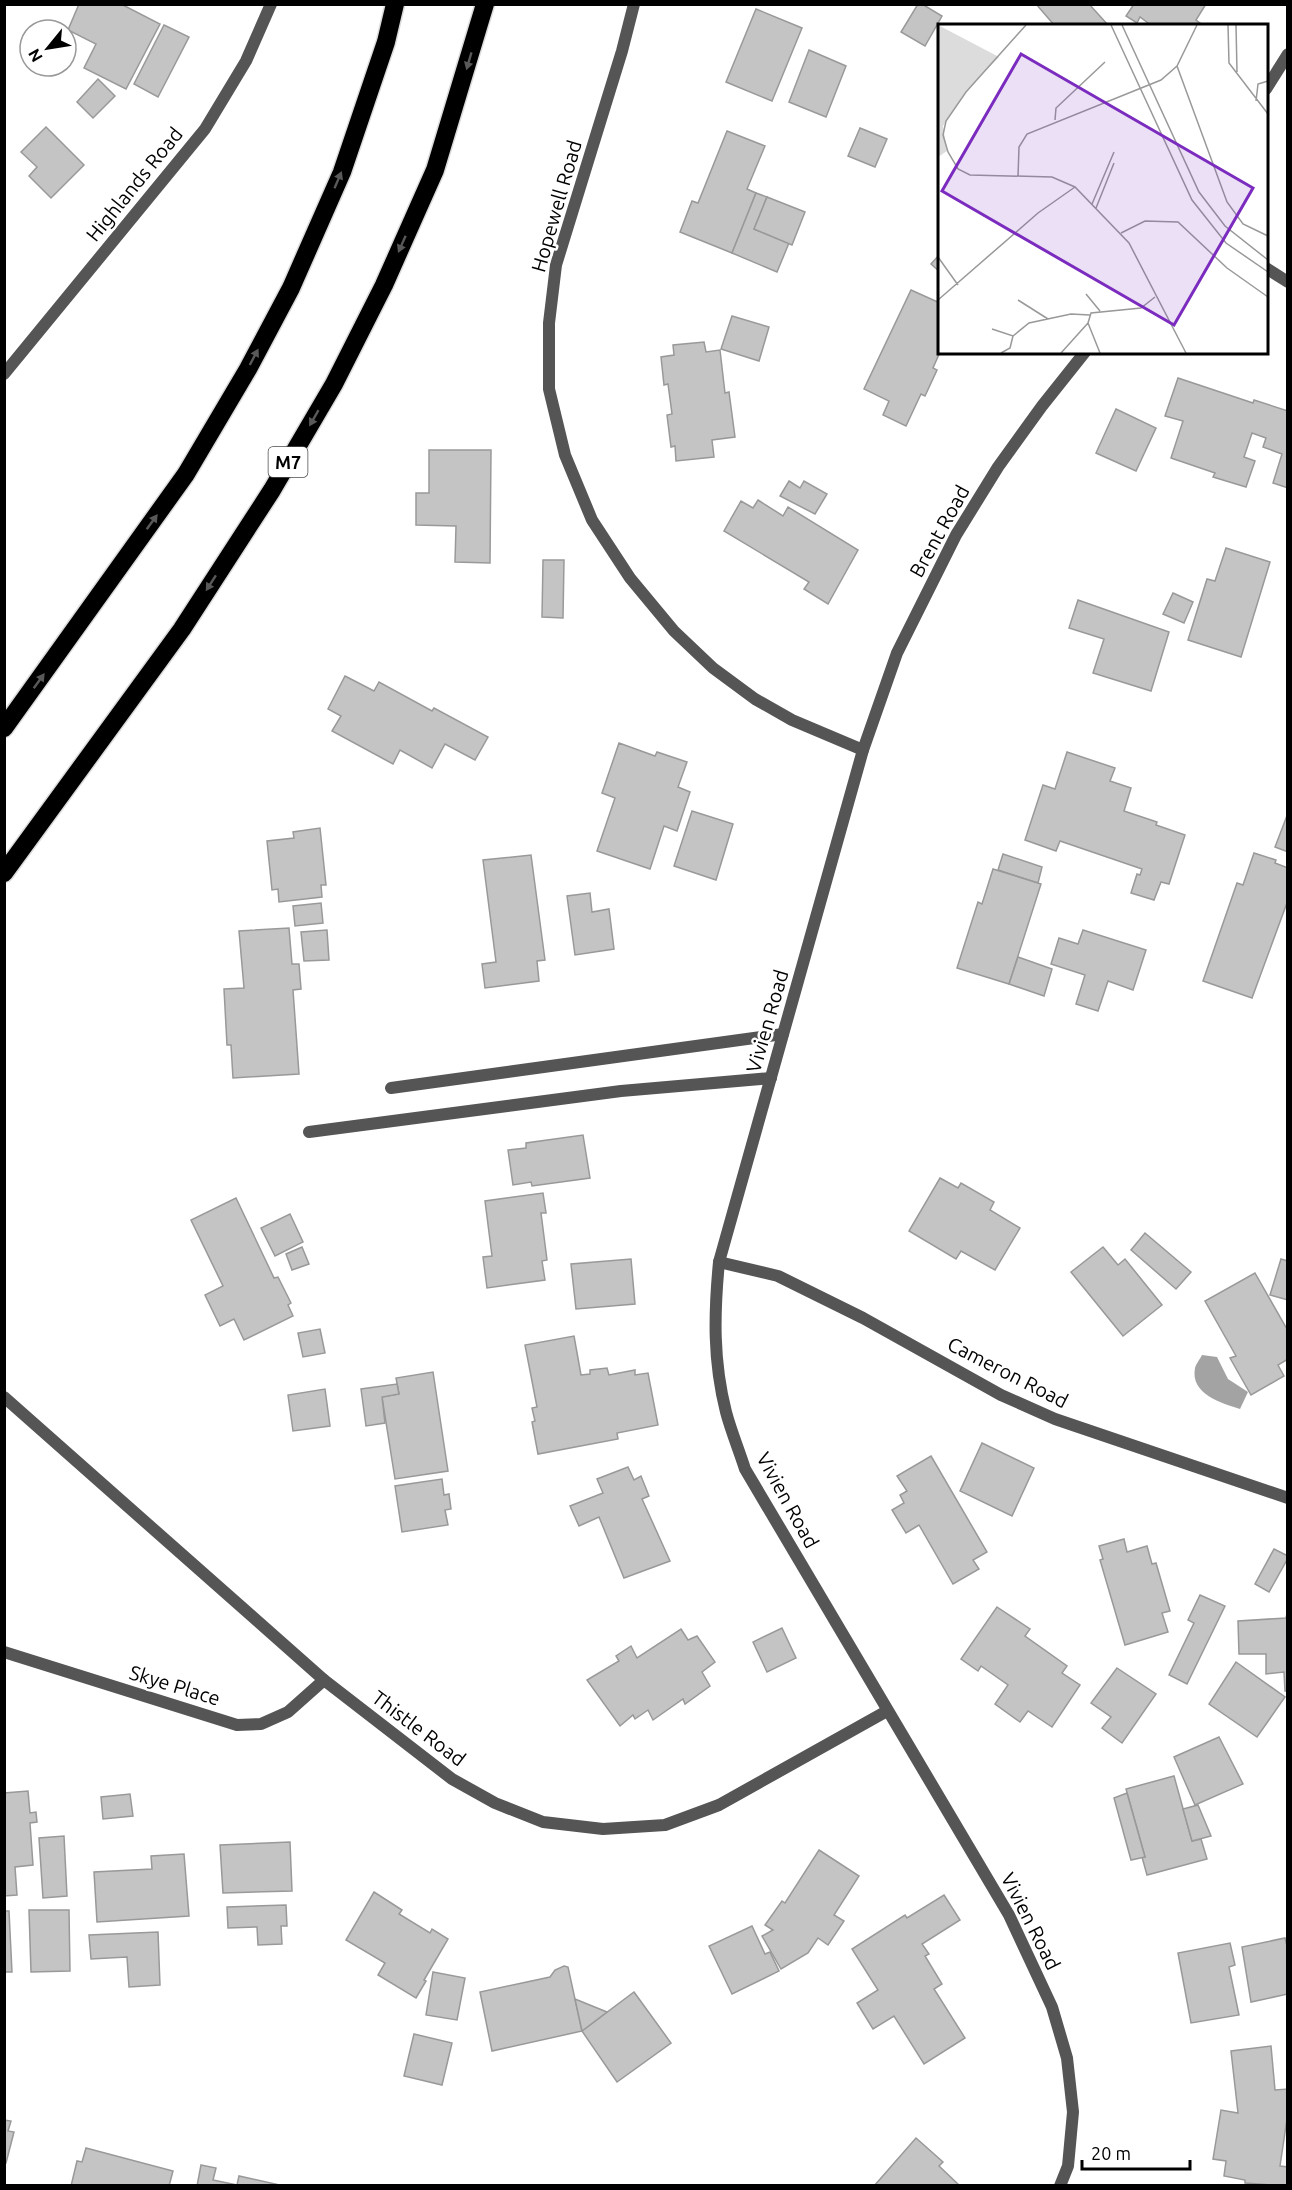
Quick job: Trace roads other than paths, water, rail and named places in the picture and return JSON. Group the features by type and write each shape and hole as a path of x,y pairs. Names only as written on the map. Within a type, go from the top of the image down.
{"highway":[{"path":"4,728 186,474 248,369 291,288 342,172 386,42 395,4"},
{"name":"M7","path":"4,873 182,628 272,490 334,384 384,285 435,170 485,4"}],"street":[{"name":"Highlands Road","path":"4,374 204,129 246,61 271,4"},
{"name":"Hopewell Road","path":"634,4 622,51 556,265 549,323 549,389 565,456 592,520 630,578 674,631 713,668 755,699 792,720 863,750"},
{"path":"1268,85 1287,54"},
{"path":"1268,269 1287,282"},
{"name":"Brent Road","path":"863,750 897,653 956,535 998,467 1084,354"},
{"name":"Vivien Road","path":"863,750 719,1262 714,1314 717,1362 726,1412 745,1469 1009,1915 1052,2007 1067,2058 1073,2112 1068,2166 1060,2186"},
{"path":"391,1088 783,1034"},
{"path":"309,1132 621,1091 771,1078"},
{"name":"Cameron Road","path":"719,1262 778,1276 863,1317 1001,1395 1055,1419 1287,1497"},
{"name":"Thistle Road","path":"4,1397 324,1680 452,1779 495,1803 543,1822 603,1829 665,1825 719,1805 887,1711"},
{"name":"Skye Place","path":"4,1652 237,1725 261,1724 288,1712 324,1680"}]}
